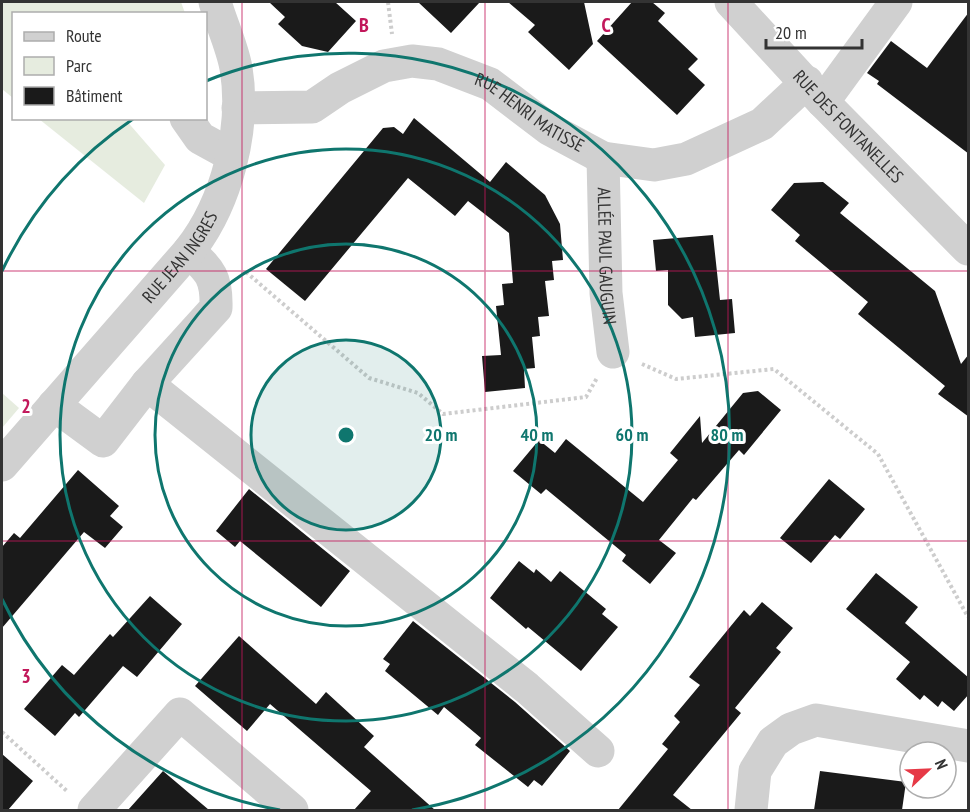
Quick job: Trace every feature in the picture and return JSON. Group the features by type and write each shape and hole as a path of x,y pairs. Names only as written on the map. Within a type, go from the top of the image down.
{"street":[{"name":"RUE JEAN INGRES","path":"2,465 189,251 201,236 223,191 237,127 238,108 236,67 215,2"},
{"name":"RUE DES FONTANELLES","path":"731,2 815,92 969,249"},
{"name":"RUE HENRI MATISSE","path":"238,108 312,107 340,88 384,66 412,61 438,64 490,84 549,129 603,158 654,165 686,159 762,124 815,92 896,2"},
{"path":"187,120 200,138 231,155"},
{"name":"ALLÉE PAUL GAUGUIN","path":"603,158 606,293 613,352"},
{"path":"54,405 103,441 147,384 216,308 217,291 210,272 189,251"},
{"path":"147,384 527,688 598,751"},
{"path":"82,803 180,714 292,810"},
{"path":"751,810 755,771 773,742 791,729 816,720 969,746"}],"path":[{"path":"240,267 369,378 418,393 443,414 586,397 613,352 676,379 774,369 878,454 969,617"},
{"path":"2,732 82,803"}],"green space":[{"path":"2,2 181,2 185,12 12,12 12,97 2,89"},
{"path":"40,120 126,120 165,165 144,203"},
{"path":"2,393 19,408 2,428"}],"building":[{"path":"269,2 335,2 356,21 328,52 302,46 278,24 285,17"},
{"path":"418,2 480,2 451,33"},
{"path":"508,2 584,2 593,44 569,70 528,32 535,25"},
{"path":"632,2 652,2 665,13 658,21 698,59 688,69 705,85 677,115 597,41"},
{"path":"969,12 969,154 877,84 879,81 867,73 891,41 927,68"},
{"path":"414,118 490,182 506,162 545,195 560,224 563,260 552,261 554,280 545,281 549,316 538,317 540,336 532,337 535,368 524,369 525,388 485,392 482,356 501,355 496,306 504,305 502,284 513,283 509,233 468,201 455,216 408,178 305,301 266,269 383,128 394,127 403,134"},
{"path":"823,182 849,203 840,213 935,291 961,364 969,354 969,417 938,394 945,386 858,314 868,302 795,241 800,235 771,210 794,183"},
{"path":"713,235 720,300 732,299 735,333 695,337 693,317 682,319 668,305 668,270 656,271 653,240"},
{"path":"758,391 781,410 744,455 739,450 696,500 693,498 659,540 676,553 650,584 622,561 626,555 546,489 541,494 513,471 539,440 555,453 566,439 643,502 678,460 670,453 700,416 702,443 743,393"},
{"path":"78,470 119,506 110,516 123,527 105,548 84,532 2,628 2,547 14,533 20,538"},
{"path":"829,479 865,509 840,539 835,535 811,563 780,538"},
{"path":"249,489 350,571 321,607 240,541 235,547 216,531"},
{"path":"519,561 534,573 536,569 551,582 560,571 606,609 602,614 618,627 581,671 490,598"},
{"path":"876,573 918,607 905,623 969,678 969,694 954,711 942,701 938,707 924,695 920,700 896,679 910,662 846,609"},
{"path":"150,596 182,624 137,677 123,666 79,717 75,713 55,736 24,709 62,665 74,675 110,634 113,637"},
{"path":"762,602 793,628 776,648 781,652 735,708 741,713 673,795 692,810 618,810 668,749 662,744 680,722 674,716 700,685 689,677 744,610 750,616"},
{"path":"413,621 515,702 570,751 542,786 534,780 528,787 475,745 481,738 444,707 438,715 385,671 390,664 383,659"},
{"path":"239,636 316,704 326,692 374,736 364,747 435,810 354,810 371,791 270,704 247,731 195,686"},
{"path":"2,754 33,781 8,810 2,810"},
{"path":"163,771 209,810 128,810"},
{"path":"820,771 898,781 898,800 903,800 902,810 814,810"}]}
